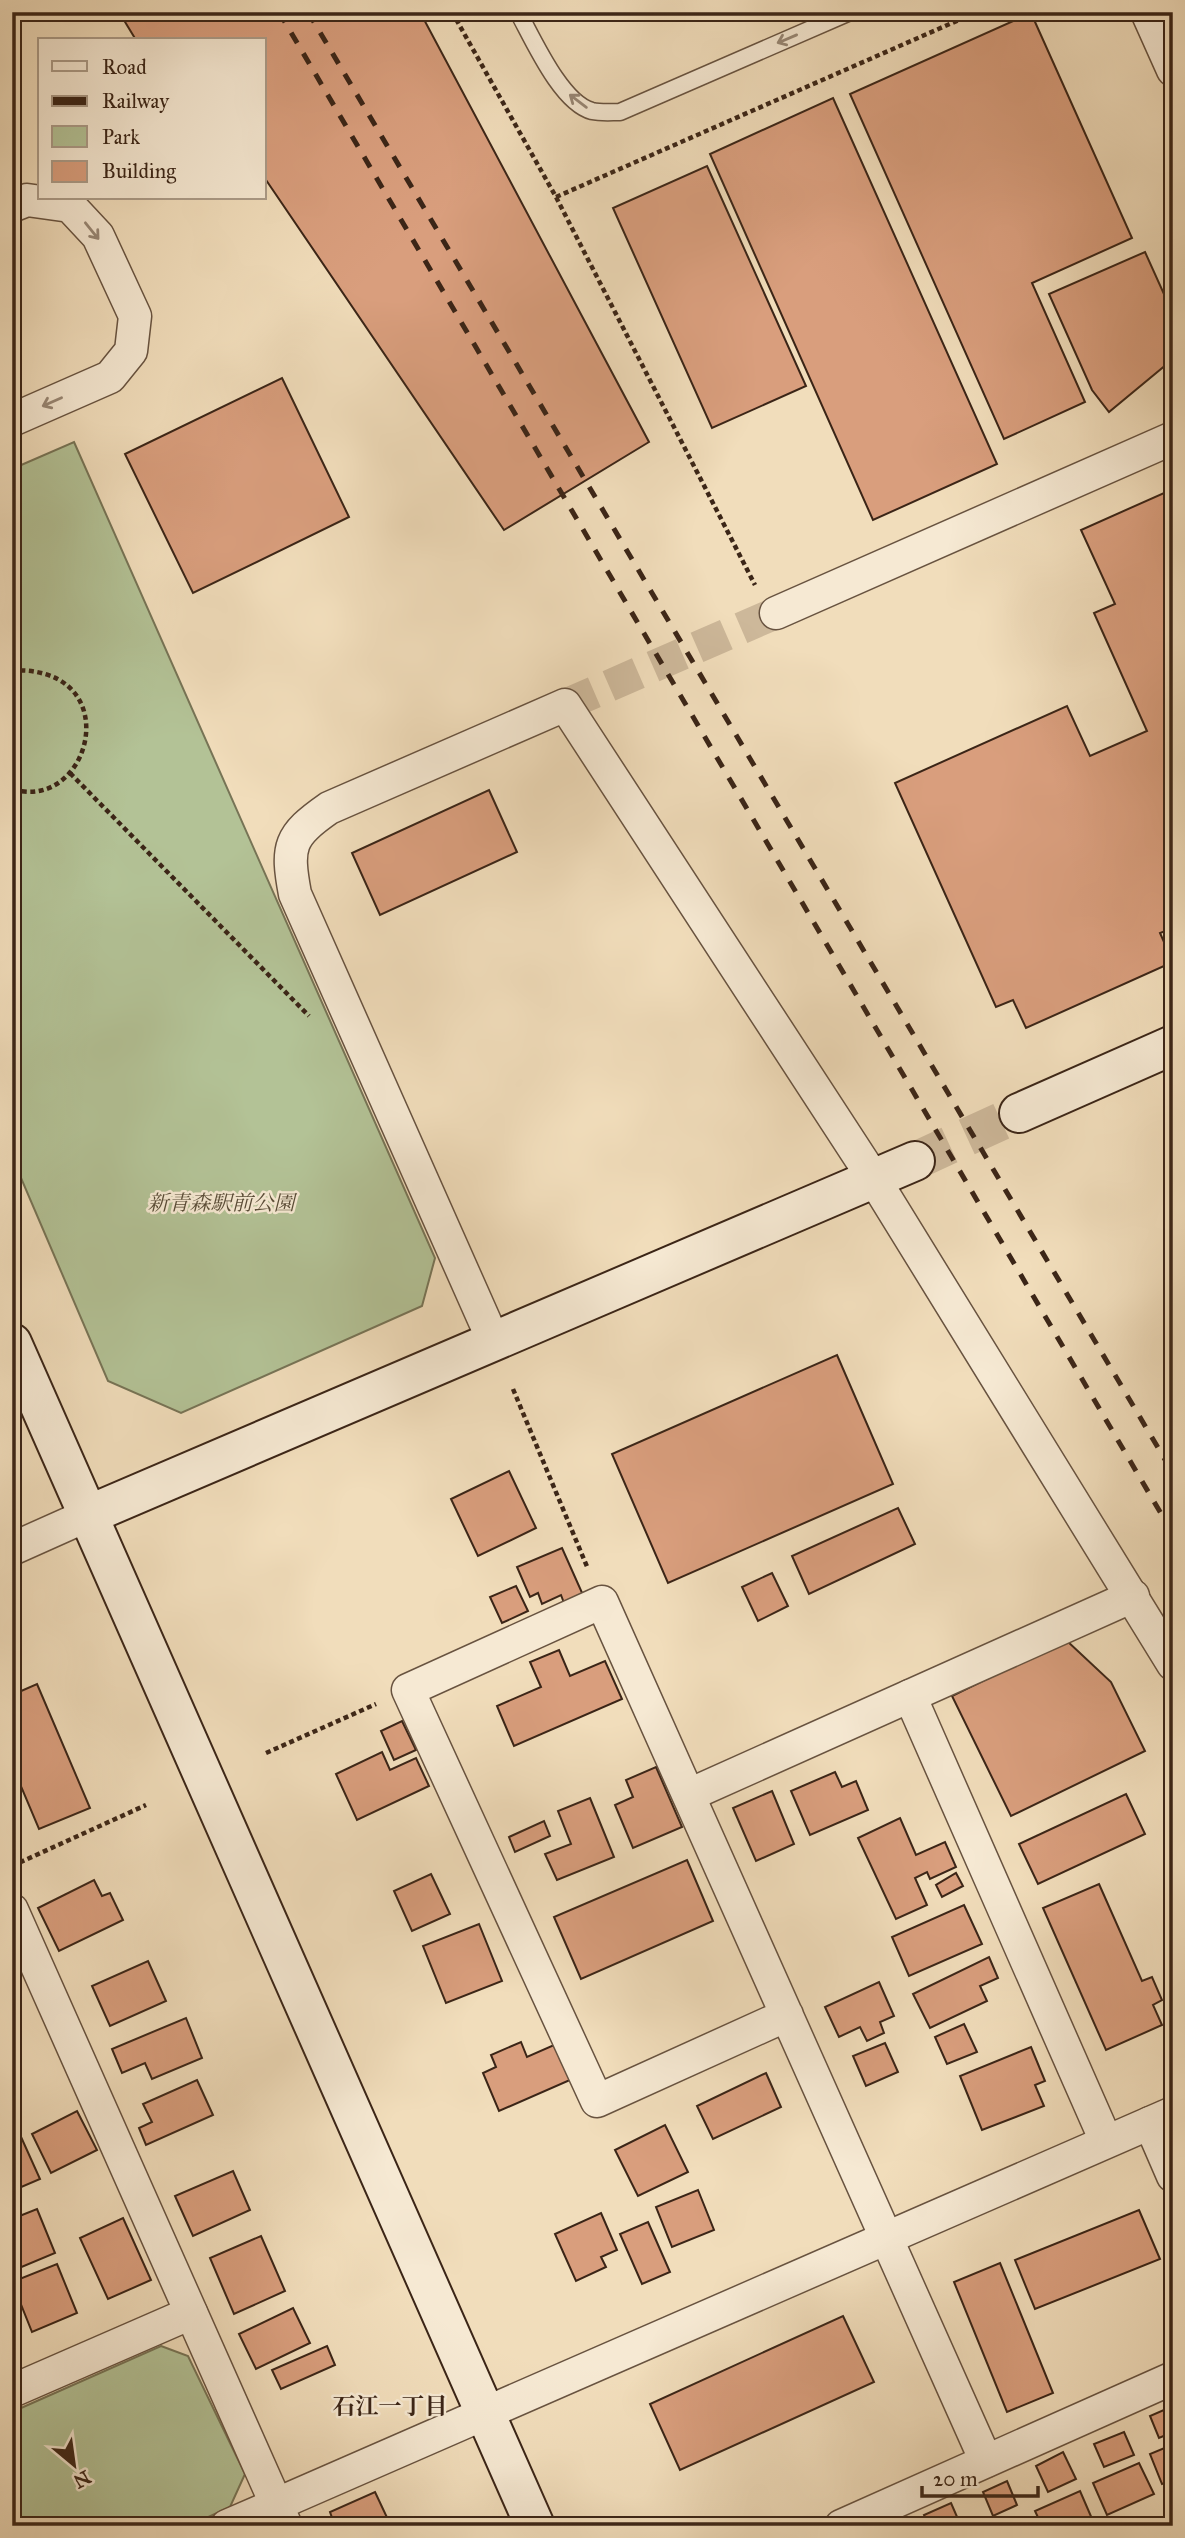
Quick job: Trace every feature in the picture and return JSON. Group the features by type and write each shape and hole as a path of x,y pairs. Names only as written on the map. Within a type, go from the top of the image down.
{"street":[{"path":"1147,12 1173,70"},
{"path":"12,206 27,200 70,205 98,236 135,316 131,351 110,376 12,420"},
{"path":"766,601 1173,438"},
{"path":"494,1342 295,894 289,861 300,828 329,808 565,705 874,1179 1173,1664"},
{"path":"1020,1113 1173,1045"},
{"path":"12,1549 915,1161"},
{"path":"12,1343 535,2526"},
{"path":"689,1795 1133,1596"},
{"path":"787,2015 597,2101 408,1690 602,1602 689,1795 986,2461"},
{"path":"910,1696 1106,2141"},
{"path":"12,1910 281,2515"},
{"path":"227,2526 281,2515 486,2414 1161,2118 1173,2176"},
{"path":"12,2391 191,2314"},
{"path":"841,2526 1173,2378"}],"lane":[{"path":"518,12 553,74 572,100 592,111 620,112 850,12"}],"path":[{"path":"452,12 556,197 766,601"},
{"path":"556,197 977,12"},
{"path":"12,672 36,671 54,677 70,688 81,703 87,721 81,758 70,773 55,785 36,791 12,789"},
{"path":"70,773 316,1023 346,1009"},
{"path":"513,1390 602,1602"},
{"path":"266,1754 408,1690"},
{"path":"12,1866 146,1805"}],"green space":[{"name":"新青森駅前公園","path":"74,442 435,1258 422,1306 181,1413 108,1381 12,1157 12,469"},
{"path":"161,2346 188,2356 245,2474 230,2507 189,2526 12,2526 12,2412"}],"building":[{"path":"119,12 420,12 649,442 504,530 266,180 266,38 135,38"},
{"path":"1031,13 1132,238 1032,283 1085,402 1004,439 850,94"},
{"path":"833,98 997,464 873,520 710,154"},
{"path":"707,166 806,386 712,428 613,208"},
{"path":"1145,252 1173,314 1173,359 1109,412 1092,390 1049,294"},
{"path":"282,378 349,517 193,593 125,454"},
{"path":"1173,489 1173,928 1160,933 1173,962 1026,1028 1013,1000 996,1007 895,783 1067,706 1090,756 1147,731 1094,613 1115,604 1081,530"},
{"path":"489,790 517,852 380,915 352,853"},
{"path":"837,1355 893,1484 668,1583 612,1454"},
{"path":"509,1471 536,1528 478,1556 451,1499"},
{"path":"898,1508 915,1544 809,1594 792,1556"},
{"path":"562,1548 583,1595 564,1603 561,1595 542,1604 538,1593 530,1597 517,1567"},
{"path":"772,1573 788,1606 758,1621 742,1587"},
{"path":"516,1586 528,1611 502,1623 490,1597"},
{"path":"1066,1640 1111,1682 1145,1751 1011,1816 952,1696"},
{"path":"559,1650 570,1676 605,1661 622,1699 514,1746 497,1706 541,1687 530,1662"},
{"path":"37,1684 90,1808 39,1829 12,1765 12,1695"},
{"path":"402,1721 416,1750 394,1760 381,1731"},
{"path":"382,1752 390,1770 416,1758 429,1786 357,1820 336,1774"},
{"path":"656,1767 682,1827 633,1848 615,1805 633,1797 626,1780"},
{"path":"835,1772 842,1787 856,1781 868,1810 810,1835 791,1791"},
{"path":"772,1791 794,1844 756,1861 733,1808"},
{"path":"1126,1794 1145,1834 1038,1884 1019,1844"},
{"path":"590,1798 614,1857 557,1880 545,1854 571,1844 558,1811"},
{"path":"900,1818 916,1855 945,1842 956,1867 930,1879 927,1872 915,1878 927,1905 896,1919 858,1838"},
{"path":"544,1821 550,1836 515,1852 509,1837"},
{"path":"687,1860 713,1921 581,1979 554,1917"},
{"path":"956,1873 963,1886 942,1897 936,1885"},
{"path":"431,1874 450,1914 412,1931 394,1891"},
{"path":"94,1880 102,1896 110,1893 123,1920 59,1951 38,1908"},
{"path":"1099,1884 1142,1981 1152,1977 1162,2000 1153,2005 1162,2025 1106,2050 1043,1908"},
{"path":"964,1905 982,1944 909,1976 892,1937"},
{"path":"479,1924 502,1981 446,2003 423,1946"},
{"path":"989,1957 998,1978 980,1986 987,2001 930,2028 913,1994"},
{"path":"148,1961 166,2001 110,2026 92,1986"},
{"path":"879,1982 894,2016 880,2022 884,2033 867,2041 860,2027 839,2037 825,2007"},
{"path":"186,2018 202,2058 152,2079 145,2063 122,2073 112,2049"},
{"path":"964,2024 977,2052 947,2064 935,2037"},
{"path":"521,2042 527,2057 554,2045 570,2080 499,2111 483,2073 496,2067 491,2055"},
{"path":"885,2043 898,2072 866,2086 853,2056"},
{"path":"1031,2047 1045,2081 1035,2085 1044,2106 982,2130 960,2076"},
{"path":"766,2073 781,2107 713,2139 697,2106"},
{"path":"197,2080 213,2115 146,2145 139,2128 152,2122 143,2104"},
{"path":"77,2111 97,2150 51,2173 32,2134"},
{"path":"665,2125 688,2172 638,2196 615,2150"},
{"path":"17,2128 40,2179 12,2191 12,2130"},
{"path":"233,2171 250,2210 193,2236 175,2196"},
{"path":"698,2190 714,2230 672,2247 656,2207"},
{"path":"37,2209 55,2253 12,2271 12,2219"},
{"path":"1139,2210 1160,2259 1035,2309 1015,2260"},
{"path":"601,2213 617,2250 601,2257 606,2267 576,2281 555,2234"},
{"path":"123,2218 151,2280 108,2299 80,2238"},
{"path":"648,2222 670,2272 642,2284 620,2234"},
{"path":"261,2236 285,2291 234,2314 210,2258"},
{"path":"1000,2263 1053,2393 1007,2412 954,2282"},
{"path":"57,2264 77,2313 32,2332 12,2282"},
{"path":"293,2308 310,2343 256,2369 239,2334"},
{"path":"843,2316 874,2382 680,2470 650,2404"},
{"path":"327,2346 335,2365 281,2389 272,2370"},
{"path":"1173,2406 1173,2432 1159,2438 1150,2416"},
{"path":"1124,2432 1134,2455 1104,2467 1094,2444"},
{"path":"1173,2435 1173,2480 1162,2484 1150,2454 1172,2445 1169,2437"},
{"path":"1063,2452 1076,2479 1048,2492 1036,2466"},
{"path":"1139,2463 1154,2494 1107,2515 1093,2483"},
{"path":"1007,2481 1017,2505 993,2516 983,2492"},
{"path":"1080,2491 1093,2521 1081,2526 1042,2526 1035,2511"},
{"path":"375,2492 391,2526 335,2526 330,2512"},
{"path":"951,2503 961,2526 929,2526 924,2515"}],"tunnel":[{"path":"565,705 776,613"},
{"path":"915,1161 1019,1113"}],"railway":[{"path":"279,12 1173,1534"},
{"path":"308,12 1173,1473"}],"district":[{"name":"石江一丁目","path":"390,2406"}]}
